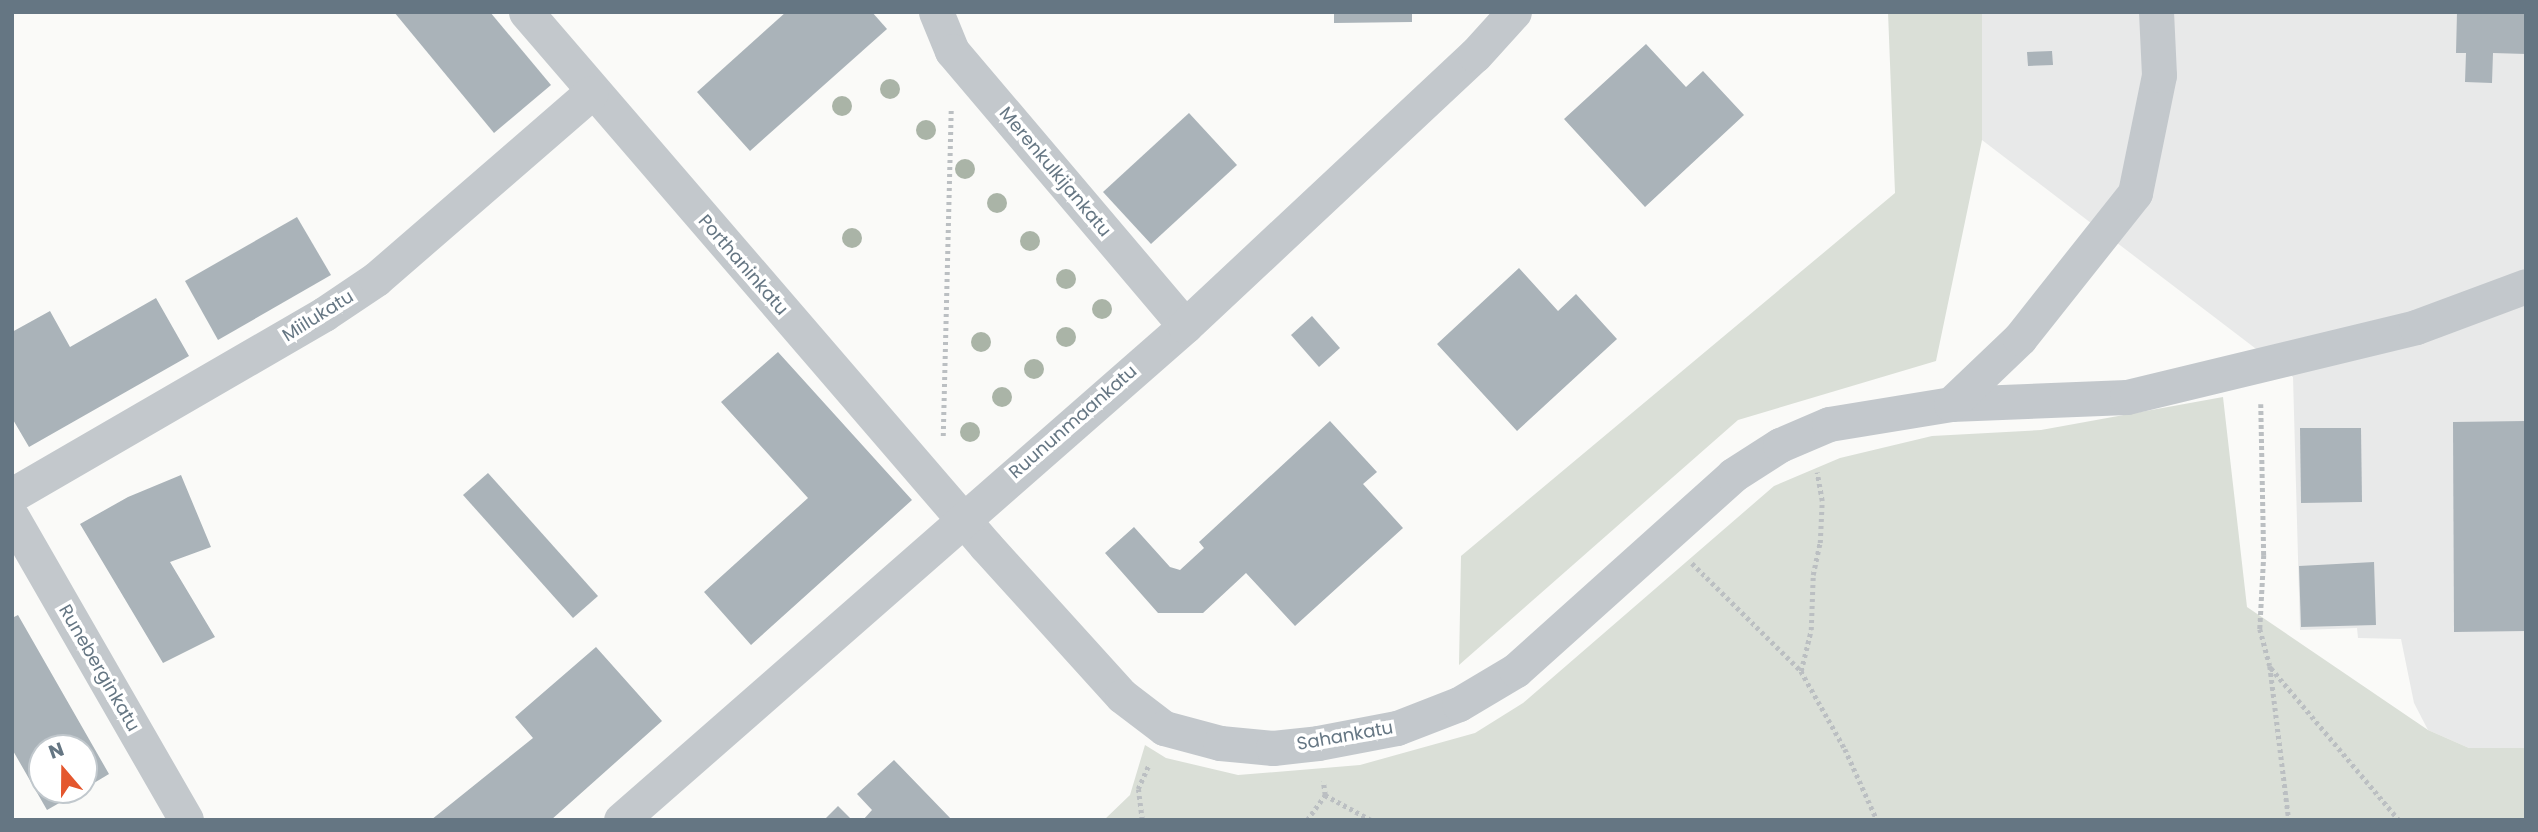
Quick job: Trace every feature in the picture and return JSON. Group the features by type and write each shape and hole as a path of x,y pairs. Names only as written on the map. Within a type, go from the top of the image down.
{"street":[{"name":"Porthaninkatu","path":"526,12 591,93 962,517"},
{"name":"Merenkulkijankatu","path":"936,12 952,51 1185,326"},
{"name":"Ruununmaankatu","path":"621,820 962,517 1185,326 1475,55 1514,12"},
{"path":"1951,404 2020,338 2135,193 2159,75 2156,12"},
{"name":"Miilukatu","path":"12,495 324,314 376,279 591,93"},
{"name":"Sahankatu","path":"962,517 1122,696 1164,728 1220,743 1273,748 1370,733 1459,704 1517,670 1733,475 1804,434 1829,424 1951,404 2127,397 2252,370 2416,327 2526,286"},
{"name":"Runeberginkatu","path":"12,517 186,820"}],"path":[{"path":"943,438 951,97 963,64"},
{"path":"2252,370 2264,414 2260,629 2270,666 2289,820"},
{"path":"1801,671 1811,630 1822,501 1804,434"},
{"path":"1664,537 1801,671 1845,749 1877,820"},
{"path":"2270,666 2399,820"},
{"path":"1142,820 1138,789 1164,728"},
{"path":"1325,795 1371,820"}],"shaded area":[{"path":"1888,12 1982,12 1982,140 1936,361 1738,420 1459,665 1461,556 1895,193"},
{"path":"1982,12 2526,12 2526,748 2469,748 2428,730 2414,703 2401,639 2358,638 2357,628 2300,630 2293,377 1982,140"},
{"path":"2223,397 2247,607 2428,730 2469,748 2526,748 2526,820 1104,820 1130,795 1145,745 1166,758 1238,775 1360,765 1475,733 1523,703 1774,486 1840,458 1932,436 2041,430"}],"building":[{"path":"394,12 490,12 551,85 494,133"},
{"path":"786,12 872,12 887,29 750,151 697,92"},
{"path":"1334,12 1412,12 1412,22 1334,23"},
{"path":"2457,12 2526,12 2526,54 2493,53 2492,83 2465,82 2466,53 2456,53"},
{"path":"1646,44 1686,87 1703,71 1744,115 1645,207 1564,119"},
{"path":"2052,51 2053,65 2028,66 2027,52"},
{"path":"1189,113 1237,165 1151,244 1103,192"},
{"path":"297,217 331,275 218,340 185,281"},
{"path":"1519,268 1558,311 1576,294 1617,339 1517,431 1437,344"},
{"path":"156,298 189,356 29,447 12,418 12,332 50,311 70,347"},
{"path":"1312,316 1340,348 1319,367 1291,335"},
{"path":"778,352 912,500 751,645 704,592 808,498 721,402"},
{"path":"1330,421 1377,472 1363,484 1403,528 1295,626 1246,573 1203,613 1158,613 1105,553 1134,527 1170,567 1180,570 1204,548 1199,542"},
{"path":"2526,421 2526,631 2454,632 2453,422"},
{"path":"2300,428 2361,428 2362,502 2301,503"},
{"path":"488,473 598,596 573,618 463,495"},
{"path":"181,475 211,547 170,562 215,637 163,663 80,524 128,497"},
{"path":"2374,562 2376,625 2301,627 2299,566"},
{"path":"18,615 86,734 28,734 28,777 12,749 12,618"},
{"path":"596,647 662,721 551,820 431,820 533,738 515,717"},
{"path":"98,755 109,774 98,781"},
{"path":"894,760 952,820 863,820 872,810 857,794"},
{"path":"44,804 58,804 47,810"},
{"path":"838,806 852,820 824,820"}]}
